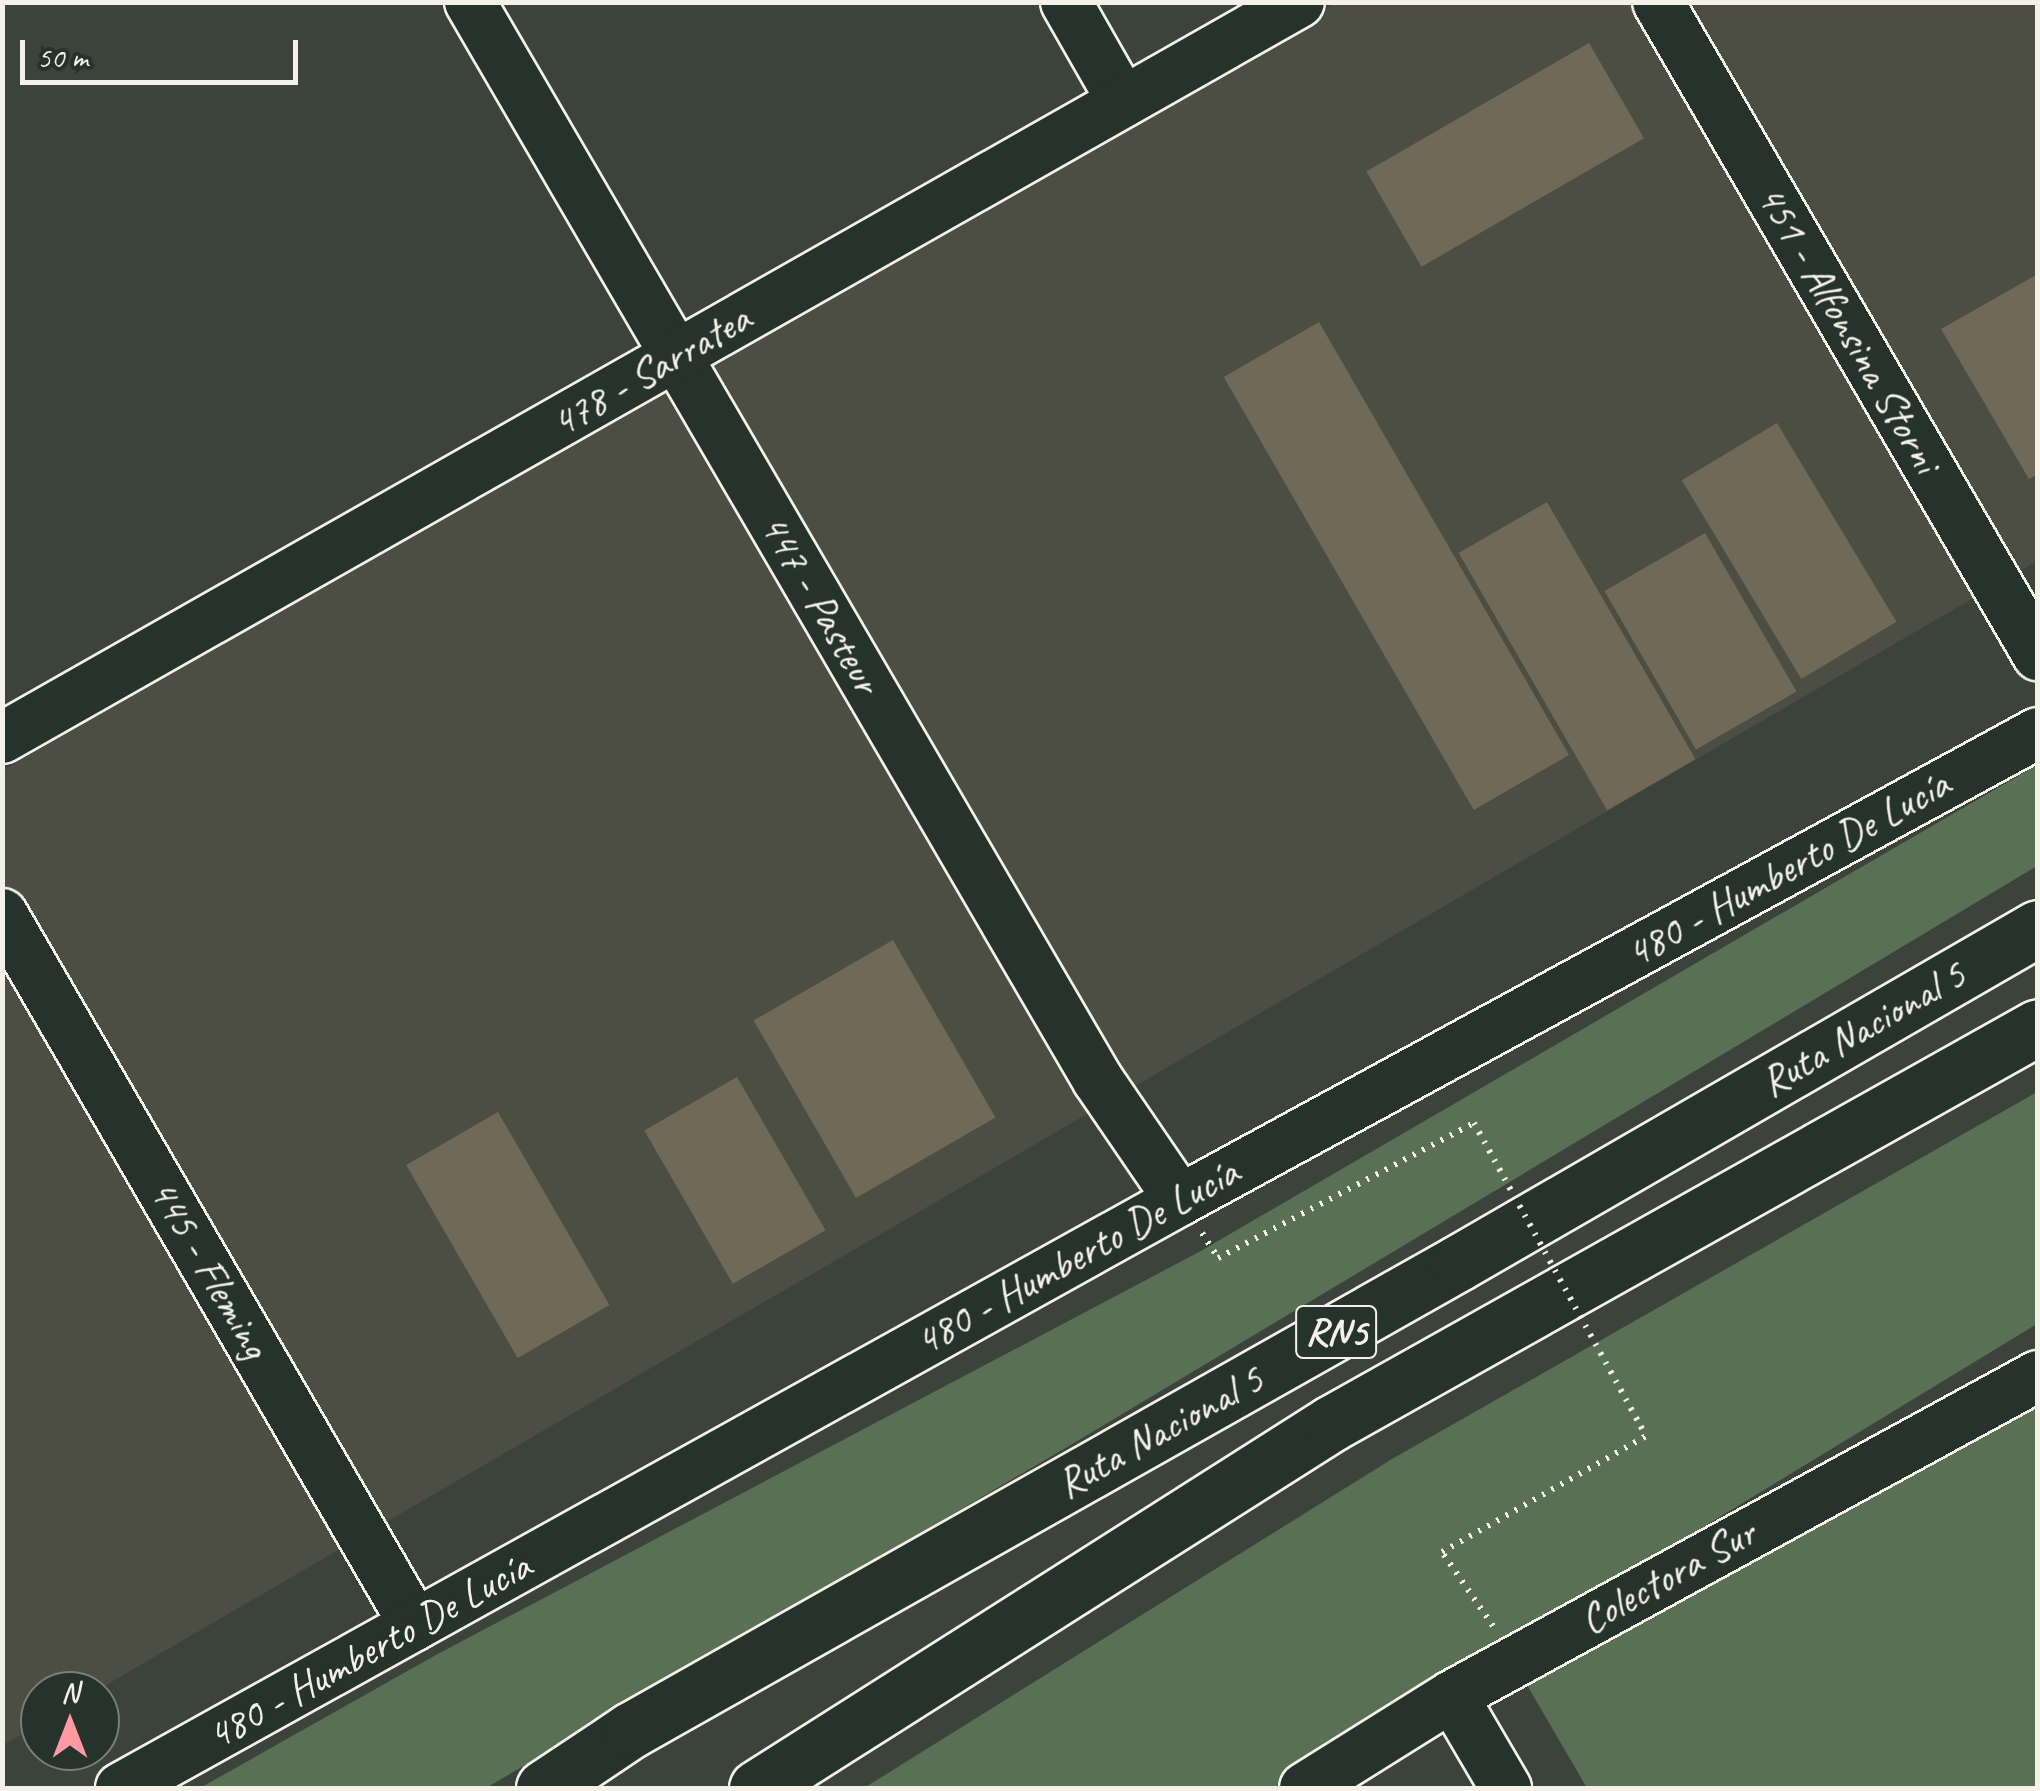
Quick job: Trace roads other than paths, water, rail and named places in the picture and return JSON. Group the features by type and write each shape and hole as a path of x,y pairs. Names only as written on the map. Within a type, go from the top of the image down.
{"highway":[{"name":"Ruta Nacional 5","path":"544,1788 630,1730 1458,1264 2038,928"},
{"name":"Ruta Nacional 5","path":"757,1788 1332,1423 2038,1026"},
{"path":"528,1788 630,1730"}],"street":[{"name":"447 - Pasteur","path":"470,2 1098,1080 1180,1200"},
{"path":"1066,2 1123,102"},
{"name":"478 - Sarratea","path":"2,738 1299,2"},
{"name":"451 - Alfonsina Storni","path":"1658,2 2038,655"},
{"name":"480 - Humberto De Lucía","path":"121,1788 1180,1200 2038,734"},
{"name":"445 - Fleming","path":"2,914 415,1626"},
{"name":"Colectora Sur","path":"1305,1788 1516,1660 2038,1376"},
{"path":"1452,1696 1506,1788"}]}
